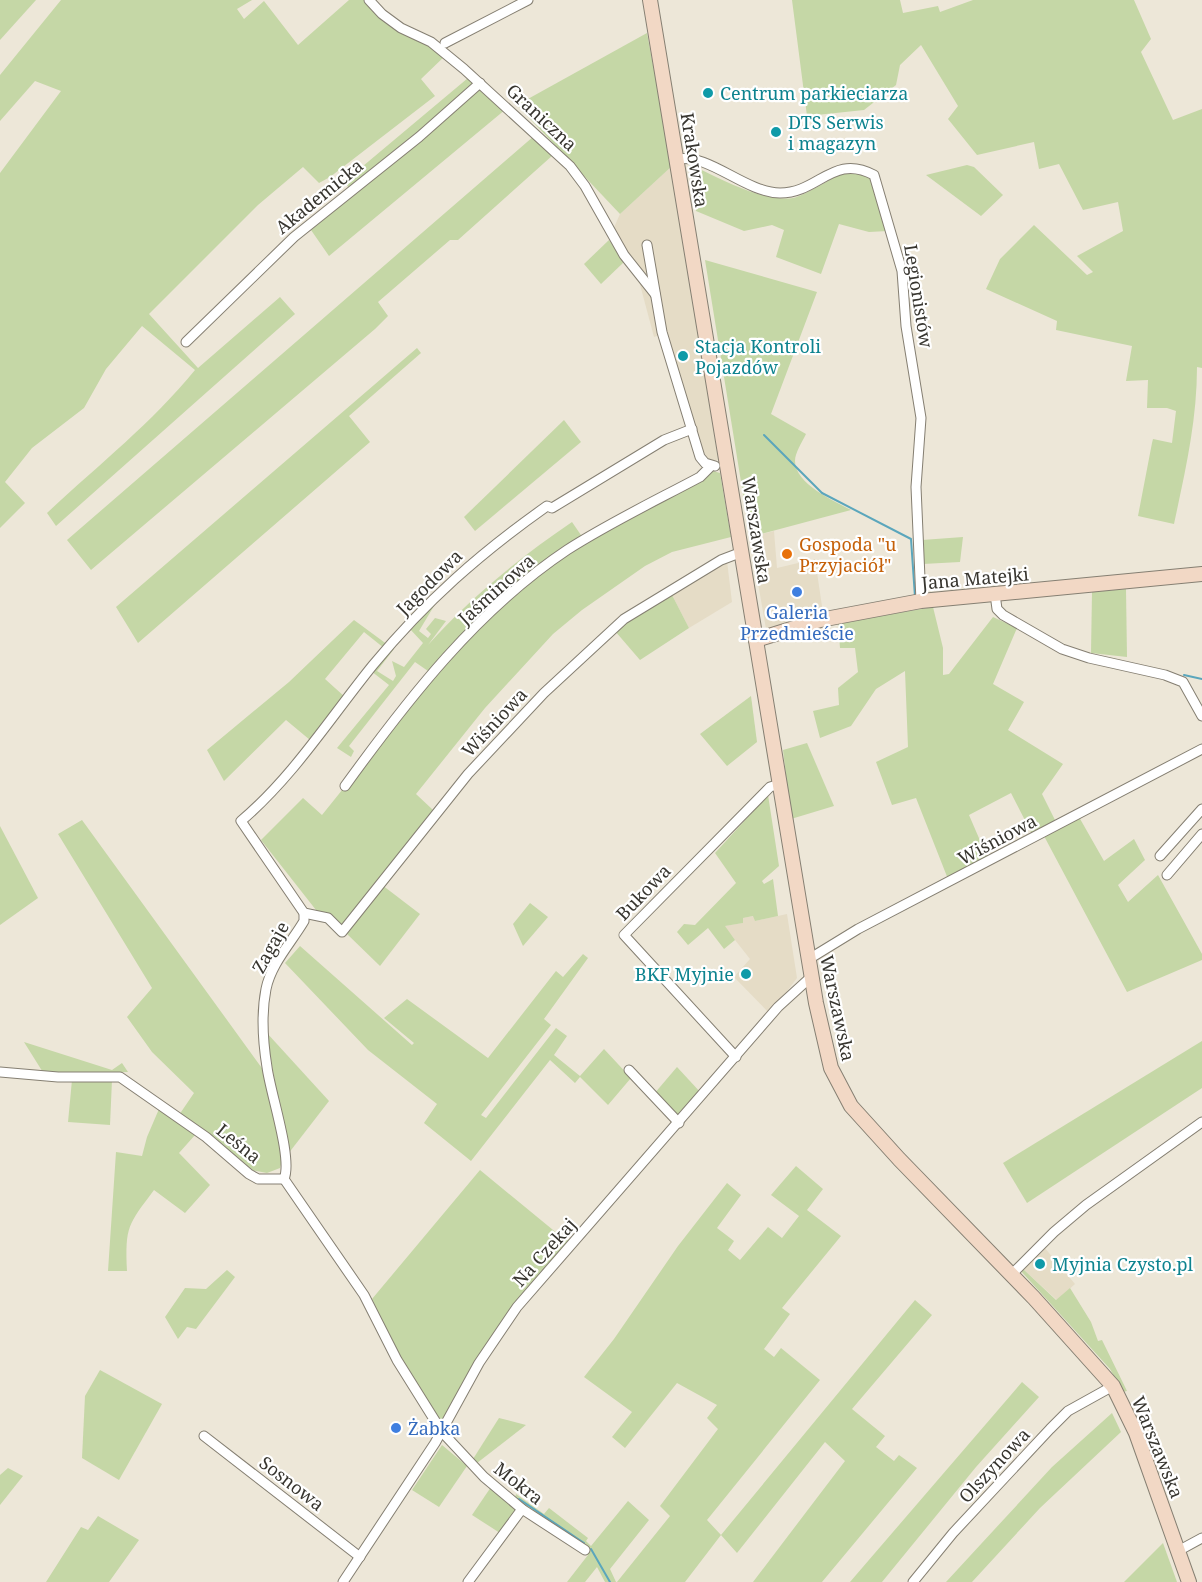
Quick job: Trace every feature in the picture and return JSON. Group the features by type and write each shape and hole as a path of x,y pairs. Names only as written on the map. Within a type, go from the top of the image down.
{"main road":[{"name":"Krakowska","path":"650,0 704,327"},
{"name":"Warszawska","path":"704,327 809,959 828,1059 837,1083 851,1106 898,1159 1012,1274 1084,1351 1113,1386 1139,1441 1189,1582"},
{"name":"Jana Matejki","path":"756,640 851,613 921,601 1202,574"}],"street":[{"name":"Graniczna","path":"369,0 401,28 431,42 480,83 518,115 578,175 624,255 656,294"},
{"path":"445,43 528,0"},
{"name":"Akademicka","path":"186,342 294,237 419,137 480,83"},
{"name":"Legionistów","path":"677,159 695,159 740,181 775,192 800,190 825,175 845,168 857,168 874,175 902,271 906,326 921,418 916,487 921,601"},
{"path":"646,245 662,332 700,457 711,466 727,463"},
{"name":"Jagodowa","path":"241,821 276,788 373,666 428,603 484,551 547,506 552,508 664,440 692,429"},
{"name":"Jaśminowa","path":"345,786 436,669 507,597 567,550 700,477 711,466"},
{"name":"Wiśniowa","path":"304,913 328,918 342,932 468,774 544,693 624,619 721,560 742,552"},
{"path":"995,594 997,609 1003,615 1062,649 1089,658 1165,675 1183,682 1202,716"},
{"name":"Wiśniowa","path":"809,959 858,929 1202,749"},
{"name":"Bukowa","path":"736,1057 624,935 771,787 780,784"},
{"path":"1160,856 1202,809"},
{"name":"Zagaje","path":"241,821 304,913 304,921 274,968 266,988 264,1008 267,1067 287,1162 284,1179"},
{"path":"1167,875 1202,834"},
{"name":"Na Czekaj","path":"343,1582 441,1432 479,1363 518,1307 797,987 812,976"},
{"path":"628,1070 679,1123"},
{"name":"Leśna","path":"0,1072 58,1077 120,1077 206,1137 249,1174 258,1179 284,1179"},
{"path":"1012,1274 1053,1232 1086,1205 1202,1122"},
{"path":"284,1179 364,1294 397,1360 441,1432"},
{"name":"Olszynowa","path":"913,1582 953,1533 1050,1429 1068,1412 1113,1386"},
{"name":"Mokra","path":"441,1432 484,1477 522,1509 585,1550"},
{"name":"Sosnowa","path":"204,1436 360,1557"},
{"path":"468,1582 522,1509"},
{"path":"1178,1551 1202,1538"}],"shaded area":[{"path":"672,166 718,460 710,461 702,450 665,333 654,337 638,277 613,246 612,232 620,214"},
{"path":"774,531 777,568 815,559 823,613 766,629 750,537"},
{"path":"727,561 732,602 689,628 671,593"},
{"path":"787,914 797,978 770,1014 734,977 750,959 724,926 743,923 742,918 754,916 755,921"},
{"path":"1044,1247 1075,1284 1057,1300 1022,1268"}],"green space":[{"path":"0,0 36,0 0,40"},
{"path":"61,0 252,0 237,9 244,19 264,1 298,45 349,0 366,0 372,10 447,54 421,79 435,96 319,183 303,167 258,205 149,314 198,368 280,297 295,314 56,526 47,513 142,427 195,370 142,326 106,369 84,408 32,448 5,482 25,503 0,528 0,173 61,91 35,81 0,121 0,75"},
{"path":"792,0 900,0 903,13 938,6 940,12 973,0 1134,0 1151,39 1141,52 1173,120 1202,109 1202,368 1197,367 1193,427 1174,524 1138,516 1153,439 1172,443 1176,411 1167,408 1147,408 1148,380 1126,381 1132,346 1056,330 1057,321 986,289 1000,259 1034,225 1087,275 1093,272 1077,256 1123,231 1118,202 1083,210 1059,164 1039,169 1034,142 977,155 948,119 958,106 921,45 900,65 896,85 864,110 807,116"},
{"path":"647,33 672,166 620,214 517,105"},
{"path":"468,78 506,109 329,256 311,230 345,202 351,190 344,182"},
{"path":"534,136 553,155 458,240 450,240 378,302 388,316 375,329 91,570 67,540"},
{"path":"689,164 754,193 781,198 798,197 847,170 867,175 874,181 888,231 869,232 839,224 821,274 776,257 784,230 772,225 744,231 696,211"},
{"path":"967,165 974,167 1003,195 981,216 926,175"},
{"path":"609,240 624,262 601,284 584,264"},
{"path":"705,260 817,292 771,414 806,434 795,458 801,477 826,497 851,510 750,537"},
{"path":"417,348 421,353 349,416 370,442 138,643 116,607"},
{"path":"564,420 581,442 475,531 464,517"},
{"path":"713,471 720,473 731,537 672,552 645,566 582,610 553,634 485,708 416,794 433,810 342,925 316,910 261,840 303,798 322,815 416,698 483,622 532,579 586,541"},
{"path":"572,522 583,538 553,557 435,667 428,671 415,662 349,746 354,751 351,757 337,748 389,685 371,671 391,647 394,649 377,671 393,681 396,676 392,661 404,667 423,643 409,628 431,603 434,606 419,631 428,638 431,634 426,629 435,618 446,621 428,645 496,579"},
{"path":"963,537 960,562 923,564 922,540"},
{"path":"1126,589 1127,657 1091,653 1092,592"},
{"path":"671,593 689,628 640,660 615,631"},
{"path":"933,607 943,648 943,675 949,674 993,617 1017,628 993,684 1024,702 1008,730 1063,764 1042,794 1056,822 1032,834 1011,793 969,815 988,859 948,879 916,798 892,805 876,762 908,747 905,671 876,689 851,726 820,738 813,711 839,705 838,688 858,672 855,648 840,648 838,623"},
{"path":"354,620 388,645 384,648 364,632 325,679 345,697 310,740 286,720 224,781 207,750 289,682"},
{"path":"751,696 757,742 727,766 700,734"},
{"path":"807,743 834,806 791,819 783,750"},
{"path":"768,795 779,866 762,881 764,884 773,879 778,916 755,921 753,916 743,918 743,923 725,926 735,940 724,949 708,928 688,945 677,932 684,924 695,925 736,883 715,853"},
{"path":"1079,817 1104,861 1134,839 1145,860 1118,885 1128,902 1158,875 1202,954 1202,960 1127,992 1044,836"},
{"path":"82,820 264,1071 283,1157 280,1168 267,1173 251,1170 179,1115 194,1093 152,1052 127,1017 152,988 58,834"},
{"path":"0,826 38,898 0,925"},
{"path":"382,885 420,914 380,966 345,932"},
{"path":"530,903 548,917 523,946 513,924"},
{"path":"300,946 412,1045 414,1043 384,1018 407,999 488,1058 556,971 563,977 583,954 588,958 544,1019 551,1025 481,1115 486,1118 556,1028 567,1036 554,1055 580,1076 604,1049 631,1078 608,1105 580,1077 575,1083 550,1060 471,1161 424,1123 437,1104 368,1050 285,963"},
{"path":"266,1032 329,1101 288,1154"},
{"path":"1202,1041 1202,1088 1027,1203 1003,1163"},
{"path":"24,1042 112,1070 122,1063 128,1072 44,1074"},
{"path":"677,1067 701,1093 679,1119 654,1094"},
{"path":"72,1080 112,1080 110,1125 68,1122"},
{"path":"159,1109 195,1135 179,1153 210,1185 185,1213 154,1190 130,1227 127,1244 127,1271 108,1271 116,1152 142,1156"},
{"path":"796,1166 823,1189 807,1210 841,1236 782,1308 790,1314 764,1349 774,1357 781,1348 820,1380 707,1520 721,1535 685,1582 617,1582 670,1516 660,1506 718,1429 707,1418 717,1405 677,1383 625,1448 612,1437 632,1412 584,1377 614,1339 678,1246 727,1183 741,1195 717,1228 734,1241 728,1250 740,1260 768,1227 782,1238 799,1216 771,1195"},
{"path":"480,1170 564,1239 570,1240 495,1332 443,1421 436,1418 399,1355 372,1299"},
{"path":"1022,1268 1056,1300 1070,1288 1091,1322 1098,1341 1102,1340 1127,1391 1123,1392 1110,1369 1020,1270"},
{"path":"227,1270 235,1277 196,1329 187,1327 178,1339 165,1317 185,1288 206,1289"},
{"path":"915,1300 932,1315 852,1409 885,1436 876,1447 894,1461 899,1455 917,1468 822,1582 753,1582 845,1461 825,1442 737,1553 721,1535"},
{"path":"100,1370 162,1404 119,1480 82,1458 85,1396"},
{"path":"1022,1382 1039,1397 976,1467 882,1582 850,1582"},
{"path":"1112,1413 1121,1432 1040,1508 972,1582 946,1582 1052,1467"},
{"path":"499,1418 526,1425 477,1463 473,1459"},
{"path":"442,1445 467,1466 439,1507 412,1490"},
{"path":"8,1468 23,1476 0,1505 0,1475"},
{"path":"491,1487 517,1509 500,1533 472,1515"},
{"path":"516,1494 544,1514 549,1508 588,1538 586,1541 591,1546 628,1501 649,1520 610,1569 616,1582 605,1582 597,1567 585,1582 567,1582 588,1555 538,1522 515,1498"},
{"path":"98,1516 139,1540 109,1582 46,1582 81,1527 88,1530"},
{"path":"1163,1543 1177,1582 1124,1582"}],"waterway":[{"path":"764,435 822,493 911,539 915,597"},
{"path":"1184,675 1202,679"},
{"path":"519,1499 584,1543"},
{"path":"591,1549 610,1582"}],"place":[{"name":"Centrum parkieciarza","path":"708,93"},
{"name":"DTS Serwis i magazyn","path":"776,132"},
{"name":"Stacja Kontroli Pojazdów","path":"683,356"},
{"name":"Gospoda \"u Przyjaciół\"","path":"787,554"},
{"name":"Galeria Przedmieście","path":"797,592"},
{"name":"BKF Myjnie","path":"746,974"},
{"name":"Myjnia Czysto.pl","path":"1040,1264"},
{"name":"Żabka","path":"396,1428"}]}
